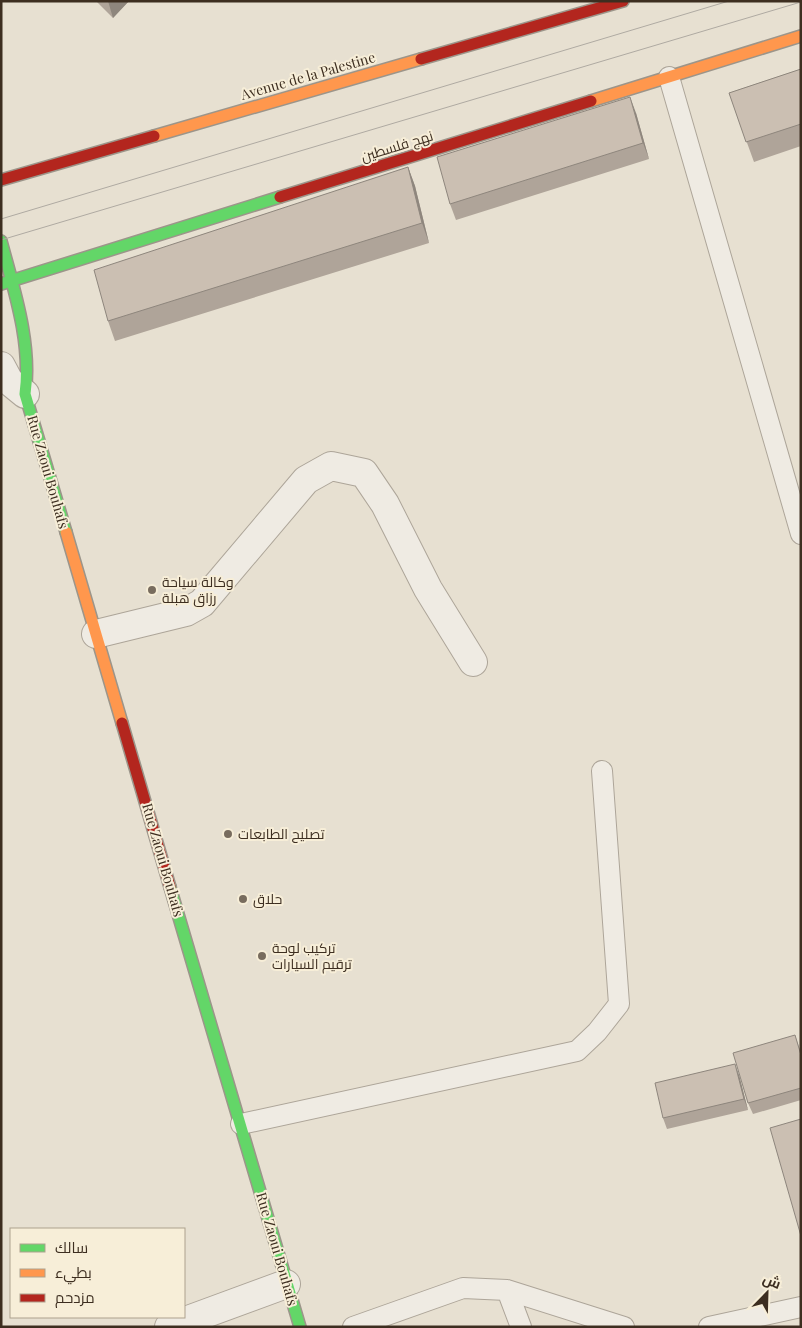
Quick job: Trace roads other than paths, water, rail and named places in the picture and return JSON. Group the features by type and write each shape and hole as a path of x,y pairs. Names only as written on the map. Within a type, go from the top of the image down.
{"main road":[{"name":"Avenue de la Palestine","path":"1,180 623,1"},
{"name":"نهج فلسطين","path":"6,282 801,36"},
{"name":"Rue Zaoui Bouhafs","path":"1,241 6,282 28,372 25,394 300,1327"}],"street":[{"path":"1,366 9,381 25,394"},
{"path":"96,634 186,612 202,604 306,480 331,466 364,473 385,504 428,588 472,662"},
{"path":"169,1327 286,1284"}],"lane":[{"path":"668,77 801,534"},
{"path":"241,1124 577,1051 597,1032 620,1004 602,771"},
{"path":"352,1327 463,1288 508,1290 624,1327"},
{"path":"508,1290 521,1327"},
{"path":"710,1327 801,1307"}],"tram line":[{"path":"1,219 729,1"},
{"path":"1,240 801,2"}],"place":[{"name":"وكالة سياحة رزاق هبلة","path":"152,590"},
{"name":"تصليح الطابعات","path":"228,834"},
{"name":"حلاق","path":"243,899"},
{"name":"تركيب لوحة ترقيم السيارات","path":"262,956"}]}
